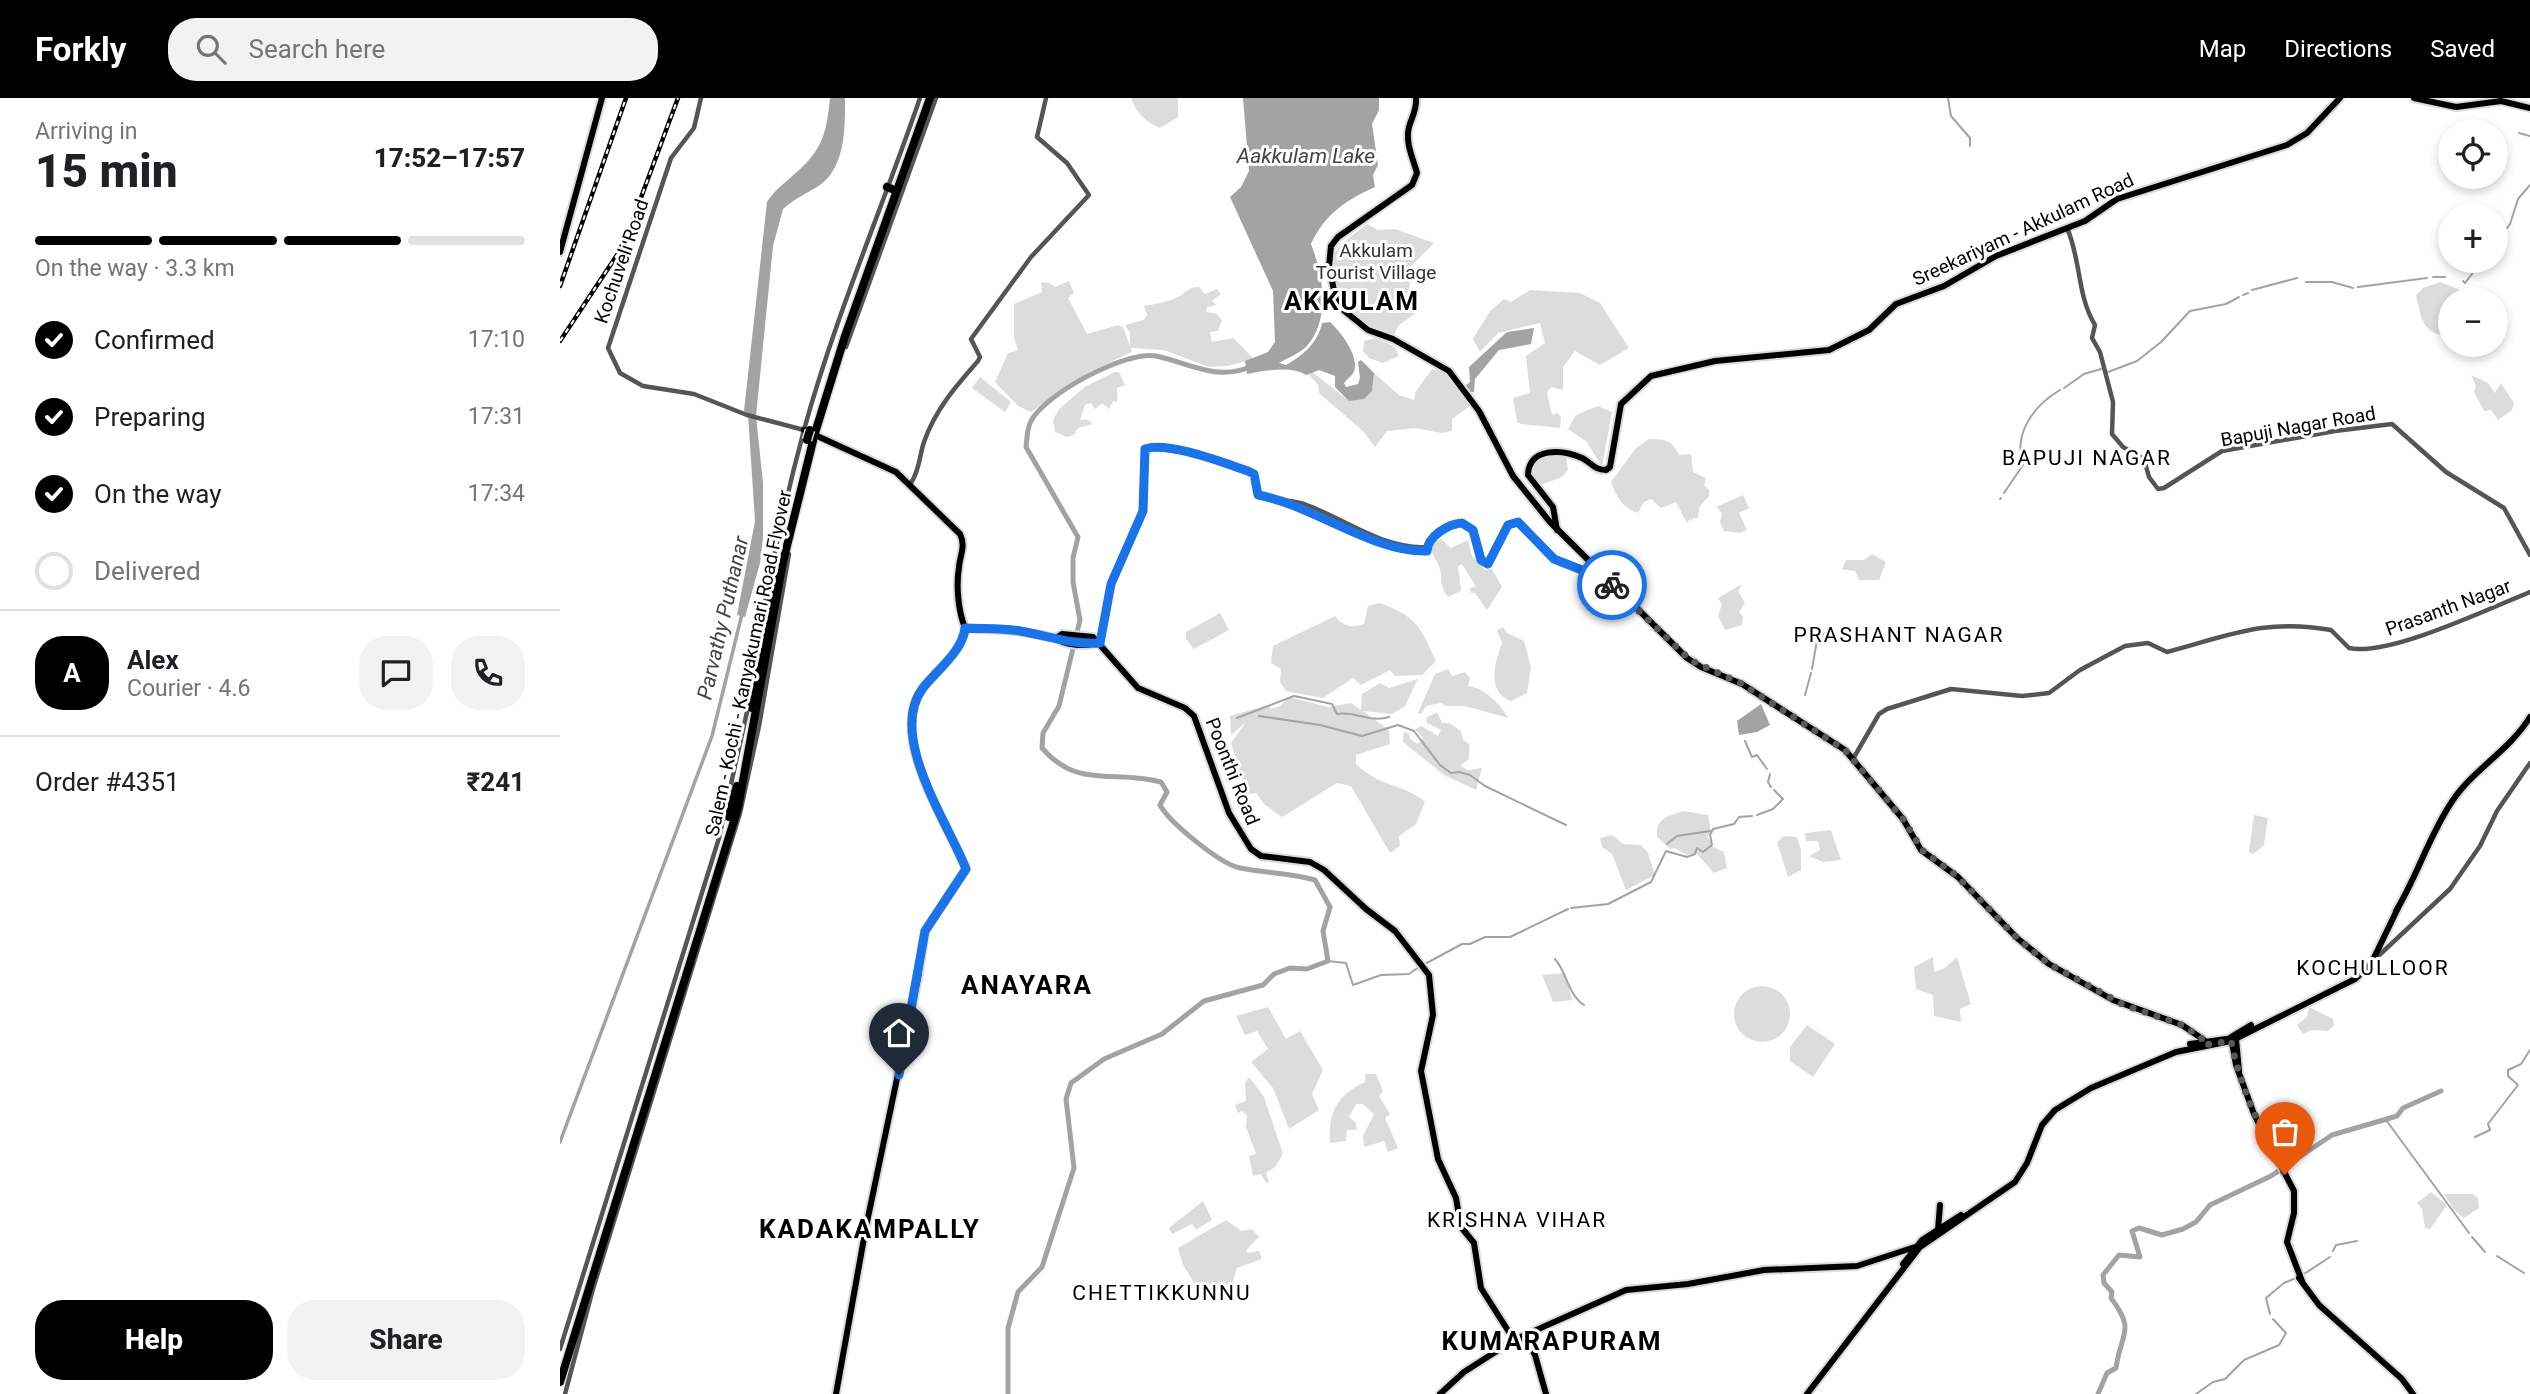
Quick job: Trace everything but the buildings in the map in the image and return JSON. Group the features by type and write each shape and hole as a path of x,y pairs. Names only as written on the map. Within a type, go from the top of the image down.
{"highway":[{"name":"Salem - Kochi - Kanyakumari Road Flyover","path":"561,1374 731,811 778,561 809,435 840,334 928,98"}],"main road":[{"path":"560,252 602,98"},
{"path":"1416,98 1408,137 1417,177 1408,189 1334,240 1329,266 1336,300 1368,330 1393,339 1449,371 1479,411 1513,476 1557,531 1690,660 1742,684 1832,740 1853,760 1903,819 1922,850 1958,877 2035,953 2070,978 2113,1000 2182,1025 2204,1042"},
{"name":"Sreekariyam - Akkulam Road","path":"1557,531 1553,507 1528,475 1528,467 1539,454 1548,452 1584,458 1597,469 1606,470 1610,467 1621,404 1651,376 1715,360 1829,350 1869,330 1896,304 1944,286 1989,259 2088,220 2117,199 2287,145 2307,132 2340,98"},
{"path":"2414,98 2456,107 2501,101 2530,108"},
{"path":"809,435 896,472 911,483 964,542 958,578 965,628 962,642 918,695 912,739 928,790 966,869 925,931 918,978 874,1185 836,1394"},
{"path":"965,628 1018,631 1099,642"},
{"name":"Poonthi Road","path":"1099,642 1138,688 1185,708 1194,716 1228,813 1251,849 1261,856 1310,862 1324,870 1366,909 1395,931 1428,972 1434,1001 1421,1071 1438,1159 1456,1198 1460,1224 1475,1243 1481,1288 1514,1340"},
{"path":"1440,1394 1464,1372 1514,1340 1626,1290 1764,1270 1857,1266 1918,1247 2015,1182 2027,1163 2042,1125 2055,1110 2122,1075 2204,1042 2233,1039 2355,979 2370,963 2425,846 2453,801 2510,744 2530,717"},
{"path":"2195,1034 2233,1039"},
{"path":"1805,1394 1918,1247 2016,1175 2042,1119 2053,1107 2099,1081 2216,1038"},
{"path":"2233,1039 2239,1071 2254,1114 2295,1199 2288,1250 2302,1281 2319,1305 2402,1379 2413,1394"},
{"path":"1938,1230 1940,1205 1946,1214 1955,1219"},
{"path":"1530,1347 1540,1330"},
{"path":"1514,1340 1525,1342 1530,1347 1546,1394"}],"street":[{"name":"Kochuveli Road","path":"701,98 694,128 670,158 607,348 620,373 643,386 699,395 809,435"},
{"path":"911,483 920,468 923,445 937,410 980,356 972,344 973,336 1019,278 1031,257 1089,195 1068,163 1037,137 1046,98"},
{"name":"Bapuji Nagar Road","path":"2067,228 2077,250 2086,305 2095,325 2092,338 2100,352 2113,402 2112,434 2123,447 2144,459 2149,477 2160,490 2222,452 2335,431 2392,424 2446,472 2504,508 2530,555"},
{"path":"560,1349 719,838 738,761 764,610 809,435"},
{"path":"565,1394 593,1289 740,813 759,726 809,435"},
{"path":"1099,642 1111,584 1143,511 1145,449 1155,446 1248,471 1254,474 1256,493 1308,505 1392,544 1427,549 1441,531 1462,523 1473,530 1481,560 1488,564 1508,525 1517,521 1554,559 1607,580"},
{"name":"Prasanth Nagar","path":"1853,760 1879,714 1951,689 2022,696 2049,693 2125,646 2148,642 2167,652 2249,629 2316,627 2336,632 2353,649 2385,646 2434,631 2530,592"},
{"path":"2370,963 2449,889 2480,846 2497,811 2530,763"}],"green space":[{"path":"1131,98 1178,98 1178,117 1160,128 1142,116"},
{"name":"Akkulam Tourist Village","path":"1367,224 1378,230 1395,229 1434,243 1411,266 1409,291 1417,312 1398,326 1394,335 1369,325 1338,298 1335,254 1345,241"},
{"path":"1069,281 1074,293 1068,298 1087,334 1118,325 1123,327 1130,346 1130,333 1125,325 1144,320 1147,315 1144,306 1174,299 1192,288 1199,287 1205,294 1217,289 1221,294 1212,301 1216,305 1207,307 1206,312 1217,314 1222,320 1218,331 1210,332 1212,342 1233,338 1254,359 1228,366 1209,367 1164,350 1131,348 1132,352 1091,371 1031,412 1018,406 995,382 1008,353 1018,350 1014,338 1014,304 1042,292 1041,282 1055,287"},
{"path":"2440,282 2453,287 2438,287 2438,334 2429,329 2420,312 2416,295 2423,288"},
{"path":"1530,290 1580,293 1600,303 1629,348 1600,365 1575,351 1563,367 1563,390 1551,387 1547,393 1552,415 1557,413 1561,417 1560,428 1517,422 1513,398 1530,393 1526,356 1545,343 1540,323 1498,333 1480,352 1473,339 1490,311 1504,299 1511,302"},
{"path":"1375,338 1394,346 1399,356 1383,363 1369,358 1363,351 1364,341"},
{"path":"1432,369 1445,372 1471,405 1452,419 1452,431 1441,433 1415,428 1387,431 1375,447 1363,431 1319,393 1318,385 1308,373 1311,371 1349,401 1372,391 1374,373 1399,395 1414,400 1416,391"},
{"path":"1119,372 1125,385 1117,388 1117,402 1113,401 1109,409 1102,403 1095,409 1091,403 1085,405 1080,420 1086,419 1093,424 1078,428 1075,434 1067,437 1055,432 1053,420 1059,409 1086,386"},
{"path":"2471,375 2488,383 2495,393 2501,383 2514,403 2512,410 2498,420 2491,410 2484,411 2474,392 2476,386"},
{"path":"980,377 1011,402 1005,412 972,388"},
{"path":"1598,406 1612,412 1602,467 1587,442 1568,429 1576,415"},
{"path":"1649,439 1667,441 1679,455 1691,454 1693,472 1706,478 1704,485 1709,490 1709,496 1700,506 1698,518 1692,518 1693,521 1690,519 1687,523 1676,502 1661,508 1651,499 1644,502 1638,513 1624,505 1615,492 1611,482 1636,448"},
{"path":"1566,456 1568,470 1562,477 1538,486 1531,472 1532,464 1541,457"},
{"path":"1743,495 1749,508 1739,513 1747,530 1740,533 1724,531 1720,522 1722,513 1716,507"},
{"path":"1441,539 1451,548 1468,540 1472,556 1485,570 1492,569 1502,587 1487,610 1475,593 1471,593 1469,588 1476,587 1462,564 1458,566 1461,591 1448,597 1431,550"},
{"path":"1872,554 1886,562 1879,580 1859,580 1855,571 1842,569 1846,560 1864,560"},
{"path":"1742,584 1738,591 1745,603 1739,612 1743,617 1742,625 1725,630 1718,616 1722,604 1718,598"},
{"path":"1380,603 1410,618 1421,631 1436,661 1422,675 1395,676 1390,670 1361,685 1353,678 1323,698 1286,691 1280,682 1281,669 1271,663 1273,646 1335,616 1348,626 1364,624 1368,606"},
{"path":"1220,613 1229,630 1194,649 1186,639 1186,632"},
{"path":"1503,627 1507,633 1524,641 1531,667 1527,693 1511,701 1498,691 1494,676 1502,643 1497,630"},
{"path":"1448,669 1452,676 1465,672 1470,678 1468,686 1491,698 1508,718 1465,706 1446,706 1441,703 1426,706 1421,714 1418,713 1435,674"},
{"path":"1418,679 1405,706 1392,714 1363,711 1389,730 1390,744 1356,755 1356,764 1374,777 1425,802 1416,824 1399,836 1400,846 1390,853 1351,786 1337,783 1282,817 1264,804 1256,793 1247,794 1231,743 1246,722 1231,735 1230,716 1271,704 1270,709 1280,706 1289,697 1328,707 1351,703 1361,710 1362,694 1380,683 1389,688"},
{"path":"1437,712 1442,723 1449,723 1461,731 1463,740 1469,744 1469,759 1460,766 1468,770 1482,768 1476,790 1444,775 1403,742 1404,732 1409,733 1410,739 1418,744 1423,738 1415,729 1421,726 1438,736 1441,730 1427,723 1426,718"},
{"path":"1683,811 1708,815 1711,832 1707,836 1713,847 1724,852 1727,868 1714,873 1696,853 1686,855 1675,848 1670,849 1657,837 1660,822"},
{"path":"2254,815 2268,818 2264,845 2253,854 2249,852"},
{"path":"1831,830 1841,860 1823,862 1809,856 1820,850 1818,841 1806,841 1805,833"},
{"path":"1612,835 1623,844 1641,845 1648,853 1655,875 1626,890 1612,854 1602,847 1600,838"},
{"path":"1784,836 1797,837 1801,850 1801,870 1788,877 1777,842"},
{"path":"1933,957 1934,972 1945,968 1957,957 1971,1004 1960,1009 1961,1022 1934,1016 1933,995 1916,989 1914,967"},
{"path":"1565,973 1572,1000 1553,1002 1542,975"},
{"path":"1756,986 1768,986 1778,990 1786,998 1790,1014 1786,1030 1778,1038 1768,1042 1756,1042 1746,1038 1738,1030 1734,1020 1734,1008 1738,998 1746,990"},
{"path":"1268,1007 1286,1039 1300,1031 1323,1070 1312,1094 1319,1110 1289,1129 1273,1088 1251,1062 1268,1049 1257,1031 1245,1035 1236,1016"},
{"path":"2309,1007 2333,1019 2334,1025 2328,1031 2312,1030 2303,1034 2297,1025 2307,1017"},
{"path":"1807,1025 1835,1044 1813,1077 1790,1061 1790,1047"},
{"path":"1365,1074 1376,1074 1383,1091 1379,1096 1390,1114 1385,1118 1398,1148 1388,1152 1384,1141 1364,1147 1363,1136 1374,1114 1363,1104 1356,1104 1349,1117 1356,1123 1357,1130 1347,1130 1346,1141 1330,1143 1331,1122 1336,1106 1347,1093 1365,1082"},
{"path":"1249,1077 1264,1097 1283,1154 1275,1167 1266,1173 1269,1182 1266,1183 1261,1174 1253,1176 1249,1156 1256,1154 1246,1127 1247,1115 1242,1111 1238,1113 1235,1105 1246,1101 1245,1083"},
{"path":"2431,1192 2447,1205 2430,1229 2425,1228 2422,1209 2417,1203"},
{"path":"2444,1194 2472,1194 2478,1198 2479,1208 2464,1218 2454,1210"},
{"path":"1203,1201 1212,1220 1196,1230 1192,1224 1172,1234 1169,1228"},
{"path":"1226,1220 1241,1231 1252,1229 1259,1237 1246,1250 1248,1253 1259,1251 1262,1259 1237,1268 1231,1288 1202,1295 1183,1265 1178,1248"}],"water":[{"path":"830,98 845,98 844,133 839,157 829,177 783,209 773,246 756,416 763,483 763,538 760,563 745,617 737,615 755,521 748,414 744,411 767,202 815,152 824,134"},
{"name":"Aakkulam Lake","path":"1243,98 1379,98 1379,110 1372,124 1378,165 1373,175 1375,187 1337,209 1323,224 1311,244 1321,283 1322,310 1319,323 1307,346 1279,363 1286,365 1303,353 1317,337 1322,323 1330,322 1345,339 1355,362 1352,375 1344,383 1346,387 1358,384 1358,362 1361,360 1374,373 1372,391 1364,399 1349,401 1335,387 1335,376 1319,370 1306,375 1285,369 1247,374 1245,361 1268,352 1275,342 1273,291 1230,197 1241,187 1249,171"},
{"path":"1534,328 1531,344 1499,350 1475,379 1474,392 1470,392 1466,385 1470,382 1469,367 1507,332"},
{"path":"1761,704 1770,725 1757,732 1739,735 1737,721"}],"waterway":[{"path":"1948,98 1951,116 1970,138 1970,146"},
{"path":"2519,133 2530,136"},
{"path":"2508,227 2518,199 2530,185"},
{"path":"2463,281 2465,283 2473,273"},
{"path":"2433,277 2445,277"},
{"path":"2252,290 2297,278"},
{"path":"2358,287 2427,278"},
{"path":"2306,282 2332,282 2353,288"},
{"path":"2243,295 2248,293"},
{"path":"2108,372 2137,361 2161,342 2190,311 2226,304 2239,297"},
{"path":"1008,1394 1008,1328 1018,1292 1042,1267 1074,1168 1066,1099 1071,1083 1104,1059 1162,1034 1204,1001 1263,985 1274,974 1290,968 1307,969 1328,961 1323,931 1330,907 1315,880 1231,865 1196,841 1165,812 1160,805 1167,792 1161,782 1083,774 1056,761 1042,748 1043,733 1059,706 1080,620 1073,582 1073,558 1078,537 1026,447 1031,421 1039,410 1069,387 1126,360 1156,356 1214,372 1238,371 1250,367"},
{"path":"2064,388 2084,374 2101,369"},
{"path":"2004,493 2023,465 2021,442 2028,422 2041,404 2060,390"},
{"name":"Parvathy Puthanar","path":"560,1142 712,736 742,614"},
{"path":"1812,669 1817,640 1827,631"},
{"path":"1805,695 1811,673"},
{"path":"1237,718 1294,696 1332,704 1337,714 1376,719 1389,717"},
{"path":"1259,716 1320,725 1362,736 1398,725 1414,731 1440,765 1451,773 1470,775 1485,786 1566,825"},
{"path":"1745,741 1752,757 1757,755 1767,769"},
{"path":"1770,774 1768,782 1771,787"},
{"path":"1757,815 1773,809 1783,799 1774,790"},
{"path":"1571,908 1608,904 1651,882 1666,851 1687,857 1695,854 1697,848 1703,852 1712,845 1710,835 1713,829 1734,824 1739,817 1752,816"},
{"path":"1667,844 1677,836 1710,831"},
{"path":"1423,965 1462,944 1470,944 1485,937 1510,937 1568,909"},
{"path":"1555,959 1575,996 1584,1005"},
{"path":"1328,961 1346,963 1353,985 1381,975 1409,974 1419,967"},
{"path":"2475,1137 2490,1130 2488,1124 2518,1085 2508,1076 2508,1070 2521,1064 2530,1050"},
{"path":"2098,1394 2107,1373 2116,1368 2125,1332 2123,1318 2111,1298 2112,1292 2104,1283 2103,1275 2119,1255 2140,1257 2132,1231 2139,1228 2162,1235 2183,1229 2196,1222 2210,1205 2271,1176 2332,1135 2397,1116 2403,1108 2441,1091"},
{"path":"2386,1120 2469,1233"},
{"path":"2472,1237 2485,1252"},
{"path":"2333,1251 2336,1245 2357,1241"},
{"path":"2497,1256 2524,1273"},
{"path":"2304,1274 2330,1257"},
{"path":"2270,1314 2266,1298 2284,1283 2296,1278"},
{"path":"2196,1394 2213,1382 2225,1379 2244,1360 2279,1345 2286,1333 2273,1319"}],"railway":[{"path":"560,286 626,98"},
{"path":"560,341 623,246 678,98"}],"way so far":[{"path":"1612,585 1690,660 1742,684 1845,750 1903,819 1922,850 1958,877 2017,938 2049,964 2102,995 2186,1027 2204,1040 2204,1045 2231,1041 2236,1065 2254,1114 2285,1174"}],"district":[{"name":"AKKULAM","path":"1352,301"},
{"name":"BAPUJI NAGAR","path":"2087,458"},
{"name":"PRASHANT NAGAR","path":"1899,635"},
{"name":"KOCHULLOOR","path":"2373,968"},
{"name":"ANAYARA","path":"1027,985"},
{"name":"KRISHNA VIHAR","path":"1517,1220"},
{"name":"KADAKAMPALLY","path":"870,1229"},
{"name":"CHETTIKKUNNU","path":"1162,1293"},
{"name":"KUMARAPURAM","path":"1552,1341"}],"route":[{"path":"899,1075 925,931 966,869 930,795 912,739 918,695 962,642 965,628 1018,631 1056,638 1065,643 1100,643 1111,584 1139,527 1143,511 1145,449 1155,446 1248,471 1254,474 1258,495 1293,504 1376,541 1409,551 1427,551 1428,543 1433,537 1457,523 1462,523 1473,530 1481,560 1488,564 1508,525 1518,522 1554,559 1607,580 1612,585"}]}
